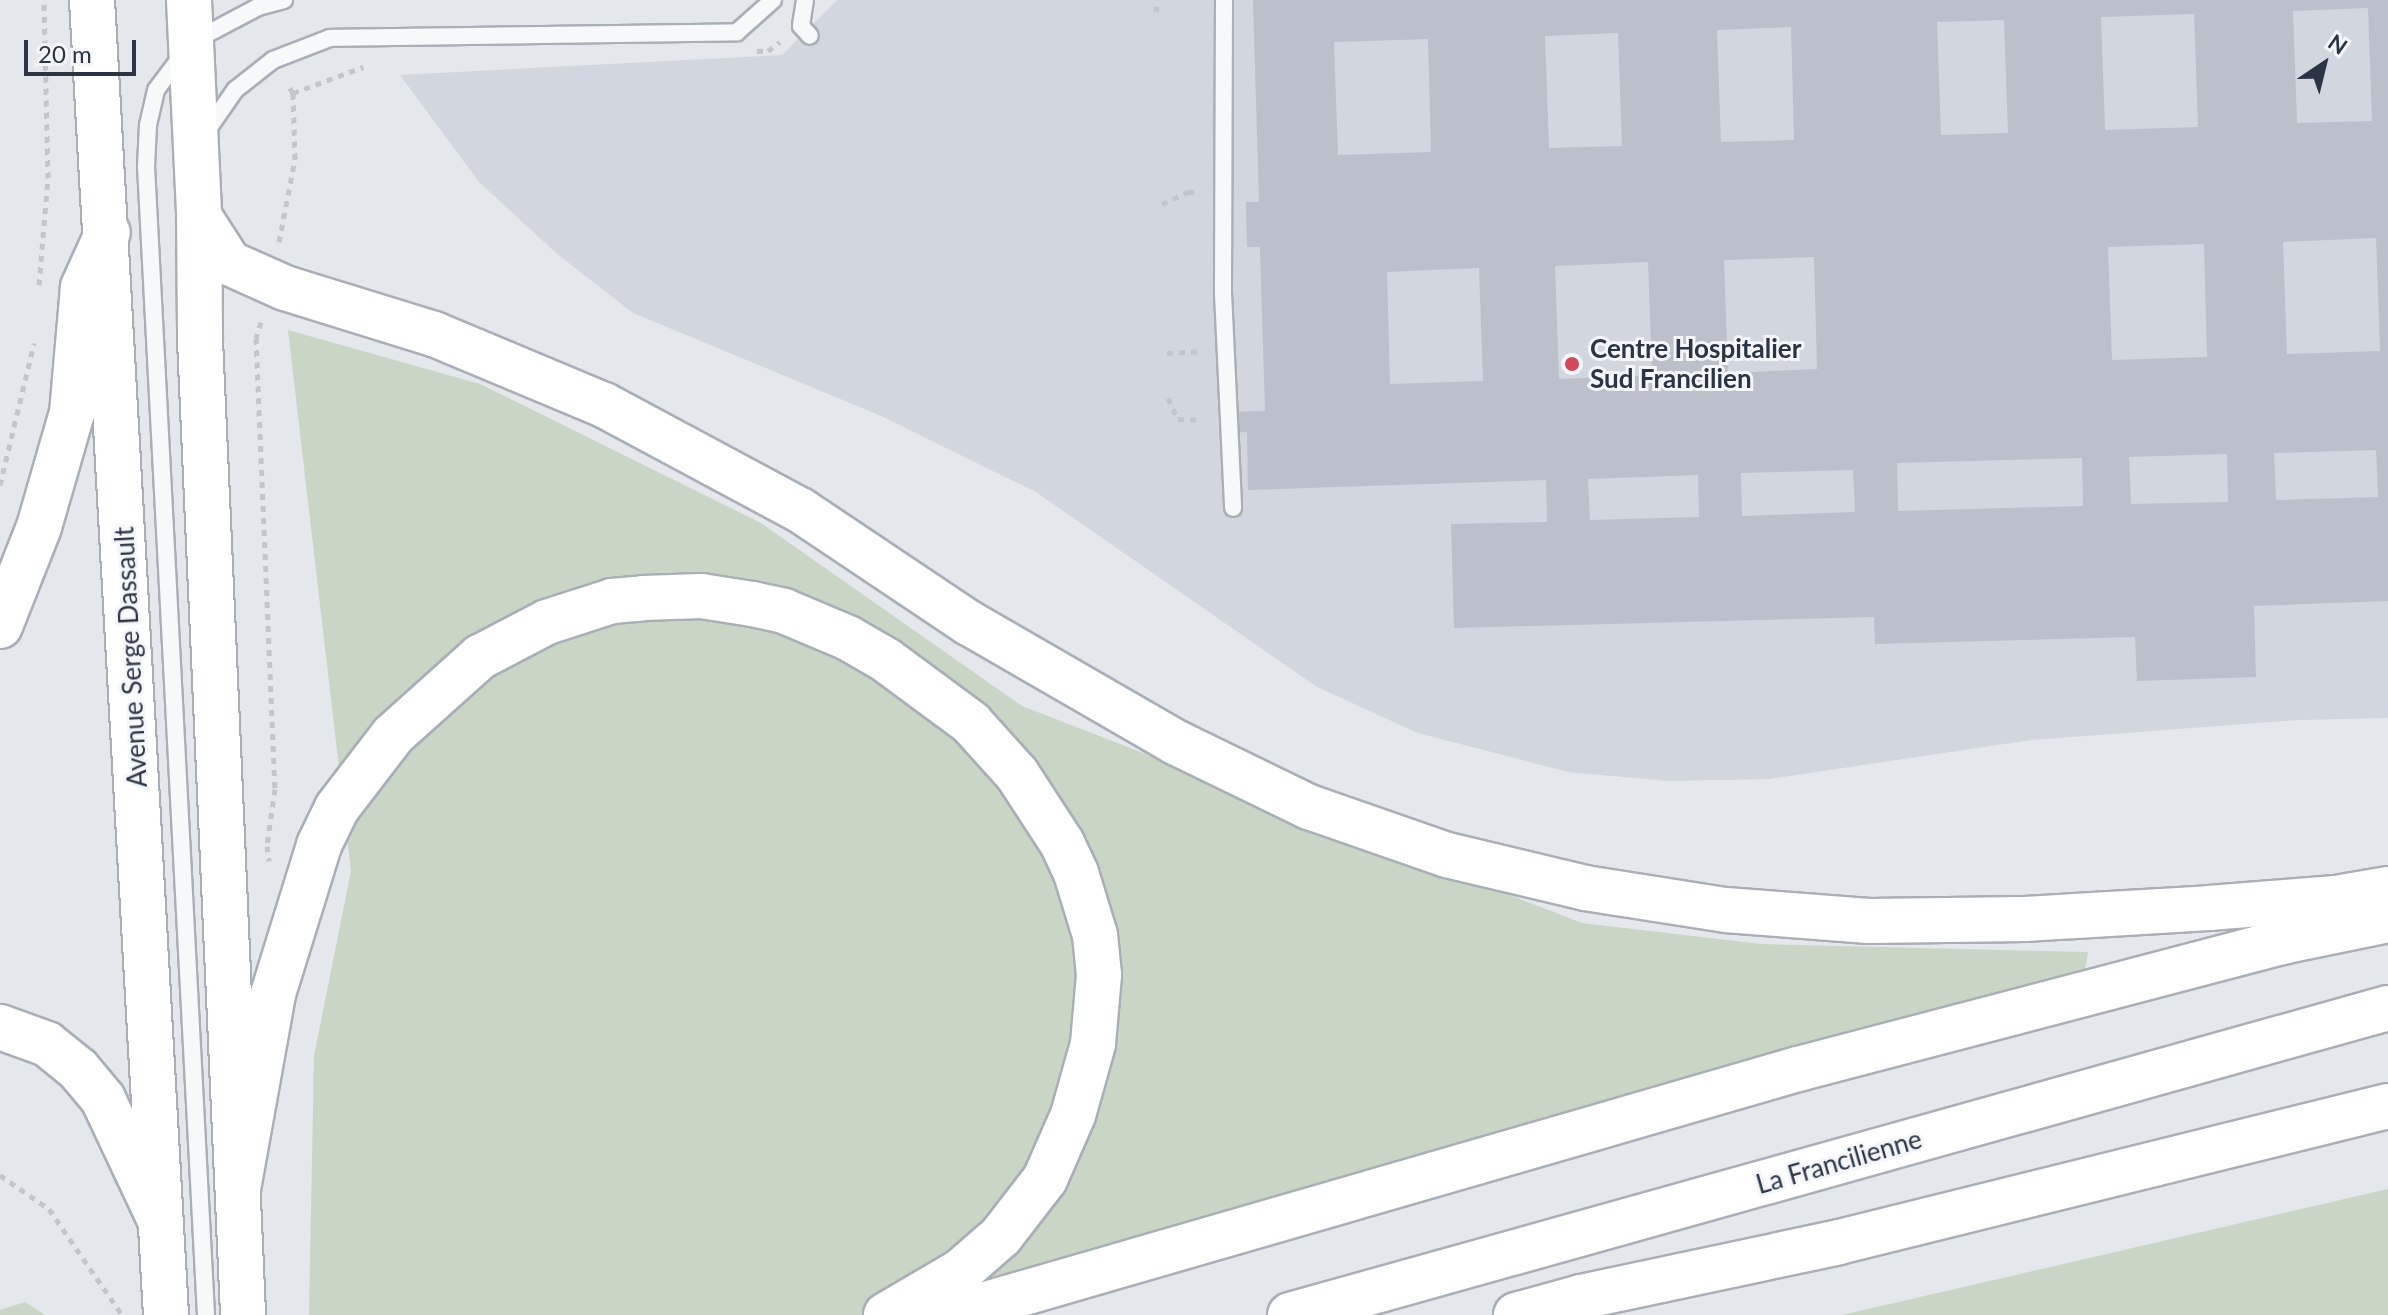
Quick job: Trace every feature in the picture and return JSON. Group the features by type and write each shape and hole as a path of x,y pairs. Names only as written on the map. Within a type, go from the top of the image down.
{"main road":[{"name":"Avenue Serge Dassault","path":"92,0 108,232 166,1315"},
{"path":"191,21 199,216 200,340 243,1315"},
{"path":"199,216 229,263 271,282 434,334 604,405 800,510 969,623 1175,742 1309,807 1447,855 1585,888 1726,910 1869,921 2025,919 2117,914 2336,898 2388,889"},
{"path":"0,626 39,527 72,413 83,287 108,232"},
{"path":"238,1189 273,994 319,845 337,808 378,753 433,695 500,645 547,622 612,601 701,596 784,611 861,645 942,699 1000,752 1062,843 1076,873 1095,935 1097,1014 1093,1044 1073,1115 1058,1154 1025,1209 961,1271 886,1315"},
{"path":"948,1315 1798,1069 2286,941 2388,920"},
{"name":"La Francilienne","path":"1290,1315 2388,1008"},
{"path":"0,1027 47,1044 103,1099 160,1220"},
{"path":"1516,1315 1575,1306 2388,1106"}],"lane":[{"path":"206,1315 146,167 148,125 156,90 191,21 284,0"},
{"path":"196,146 235,90 273,60 330,38 737,32 773,0"},
{"path":"805,0 801,26 810,36"},
{"path":"1224,0 1223,293 1233,508"}],"path":[{"path":"38,298 48,178 44,0"},
{"path":"1156,12 1158,0"},
{"path":"273,60 293,93 295,159 271,282 256,338 275,789 267,859 275,868 309,884"},
{"path":"0,485 36,328"},
{"path":"0,1175 49,1209 122,1315"}],"shaded area":[{"name":"Centre Hospitalier Sud Francilien","path":"837,0 2388,0 2388,718 2299,720 2031,740 1769,779 1668,781 1568,772 1418,733 1317,687 1036,492 879,415 633,313 556,253 479,182 400,75 782,55"}],"green space":[{"path":"288,330 480,384 761,523 1022,706 1582,923 1761,944 2088,952 2085,970 862,1315 309,1315 314,1056 351,871"},
{"path":"2388,1189 2388,1315 1842,1315"},
{"path":"25,1302 45,1315 0,1315 0,1310"}],"building":[{"path":"1253,0 2388,0 2388,601 2254,606 2256,677 2137,681 2135,637 1875,644 1874,617 1454,628 1451,524 1547,522 1546,480 1248,490 1247,432 1229,433 1229,412 1265,411 1260,247 1247,247 1246,202 1259,202","holes":["2368,8 2372,121 2297,123 2293,11","2194,14 2198,127 2105,130 2101,17","2004,20 2008,133 1941,135 1937,22","1791,27 1794,140 1721,142 1717,30","1618,33 1622,146 1549,148 1545,36","1428,39 1431,152 1338,155 1334,42","2376,238 2380,351 2287,354 2283,242","2204,244 2207,357 2112,360 2108,247","1814,257 1817,369 1728,373 1724,260","1648,262 1652,375 1559,379 1555,266","1479,268 1483,381 1390,384 1387,272","2376,450 2378,497 2276,500 2274,453","2227,454 2228,502 2131,504 2129,457","2082,458 2083,506 1898,511 1897,463","1853,470 1855,512 1742,516 1741,473","1698,475 1699,517 1590,520 1588,479"]}],"place":[{"name":"Centre Hospitalier Sud Francilien","path":"1572,364"}]}
